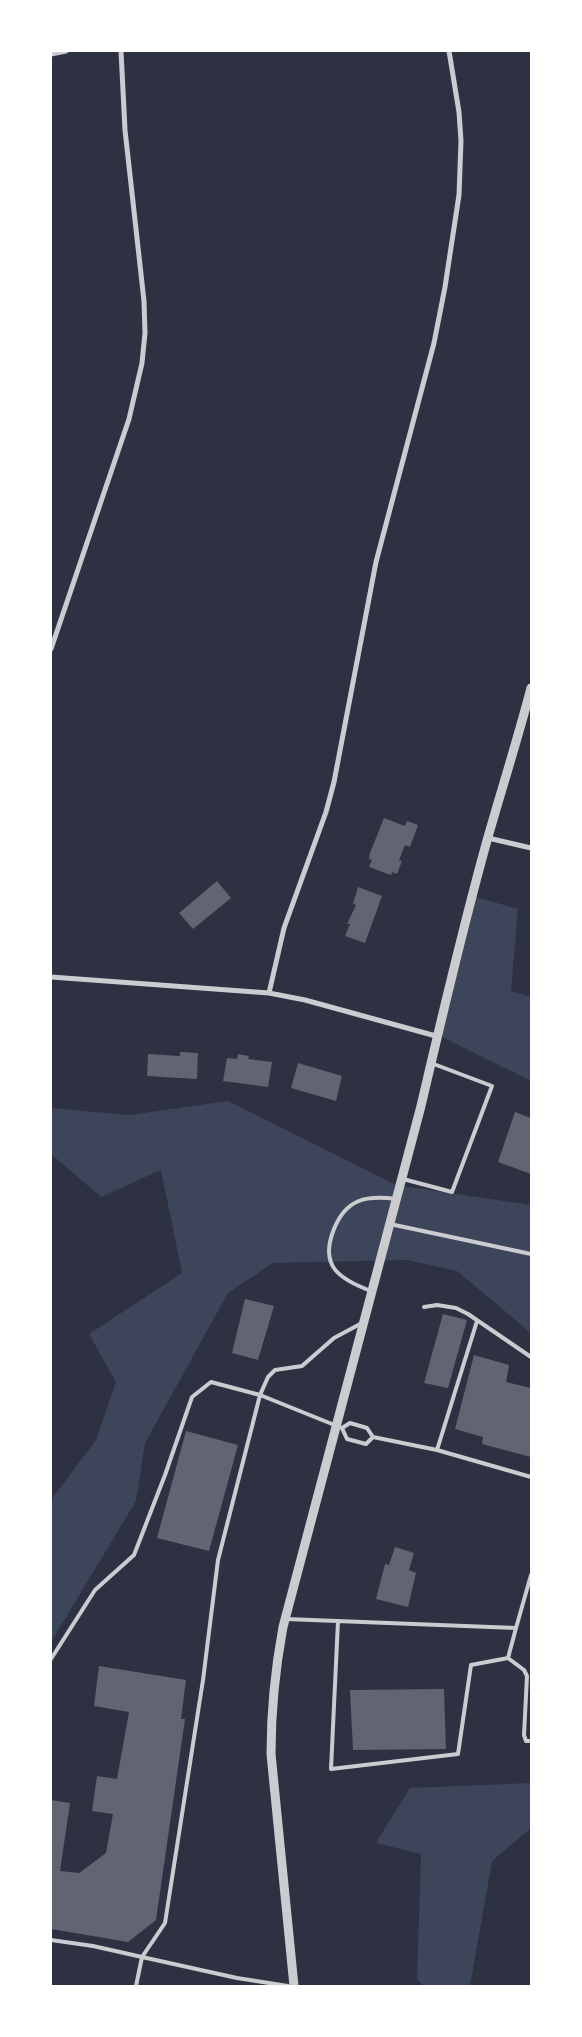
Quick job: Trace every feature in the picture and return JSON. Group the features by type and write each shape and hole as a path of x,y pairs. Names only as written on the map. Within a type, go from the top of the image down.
{"street":[{"path":"51,54 66,51"},
{"path":"51,649 129,419 142,363 145,333 144,301 125,130 121,51"},
{"path":"269,992 284,928 326,812 334,782 376,562 434,343 445,287 459,195 461,141 459,112 449,51"},
{"path":"294,1986 271,1754 271,1718 275,1668 286,1619 340,1427 364,1322 431,1063 436,1036 488,838 531,688"},
{"path":"488,838 531,848"},
{"path":"51,977 269,992 436,1036"}],"lane":[{"path":"401,1178 452,1192 492,1086 431,1063"},
{"path":"372,1291 353,1284 341,1276 329,1259 328,1246 340,1216 352,1204 372,1197 396,1199"},
{"path":"390,1224 531,1254"},
{"path":"424,1307 438,1305 456,1308 531,1357"},
{"path":"437,1450 477,1321"},
{"path":"136,1986 142,1957 164,1923 204,1680 218,1560 260,1395 268,1377 275,1370 302,1366 334,1338 364,1322"},
{"path":"51,1659 95,1590 134,1555 192,1397 211,1382 260,1395 340,1427 347,1439 366,1444 373,1437"},
{"path":"340,1427 350,1423 367,1428 373,1437 437,1450 531,1477"},
{"path":"508,1658 531,1575"},
{"path":"286,1619 516,1628"},
{"path":"338,1621 331,1768 458,1754 471,1665 508,1658 524,1670 527,1676 524,1735 526,1741 531,1741"},
{"path":"51,1940 93,1946 238,1978 288,1986"}],"shaded area":[{"path":"469,895 518,909 511,991 531,997 531,1081 434,1033"},
{"path":"228,1101 396,1185 531,1205 531,1333 457,1271 407,1260 273,1263 228,1293 145,1443 136,1501 51,1642 51,1500 96,1440 116,1382 89,1334 182,1273 161,1170 101,1197 51,1154 51,1108 129,1115"},
{"path":"531,1783 531,1828 492,1861 470,1986 423,1986 417,1979 421,1854 376,1843 410,1788"}],"building":[{"path":"384,818 405,826 407,821 418,825 410,847 405,845 399,860 402,861 397,874 392,872 391,875 369,867 372,860 369,859 370,853"},
{"path":"217,881 231,898 193,929 179,913"},
{"path":"358,887 382,896 365,943 345,936 350,924 347,924 356,905 353,904"},
{"path":"180,1052 198,1053 197,1079 147,1076 148,1054 180,1056"},
{"path":"238,1054 249,1056 248,1059 272,1062 268,1087 223,1081 227,1058 237,1059"},
{"path":"298,1063 342,1076 336,1101 291,1088"},
{"path":"515,1112 531,1118 531,1174 498,1162"},
{"path":"245,1299 274,1306 258,1360 232,1353"},
{"path":"443,1314 467,1320 448,1388 424,1383"},
{"path":"474,1355 509,1365 506,1382 531,1388 531,1457 482,1444 483,1437 455,1429"},
{"path":"186,1431 238,1445 209,1551 157,1538"},
{"path":"395,1547 414,1553 409,1570 416,1573 408,1607 376,1599 385,1564 389,1565"},
{"path":"99,1666 186,1680 181,1719 185,1719 156,1920 128,1942 51,1929 51,1800 70,1803 60,1871 79,1873 106,1853 113,1814 92,1811 97,1776 117,1779 129,1712 94,1706"},
{"path":"444,1689 446,1749 353,1750 350,1690"}]}
